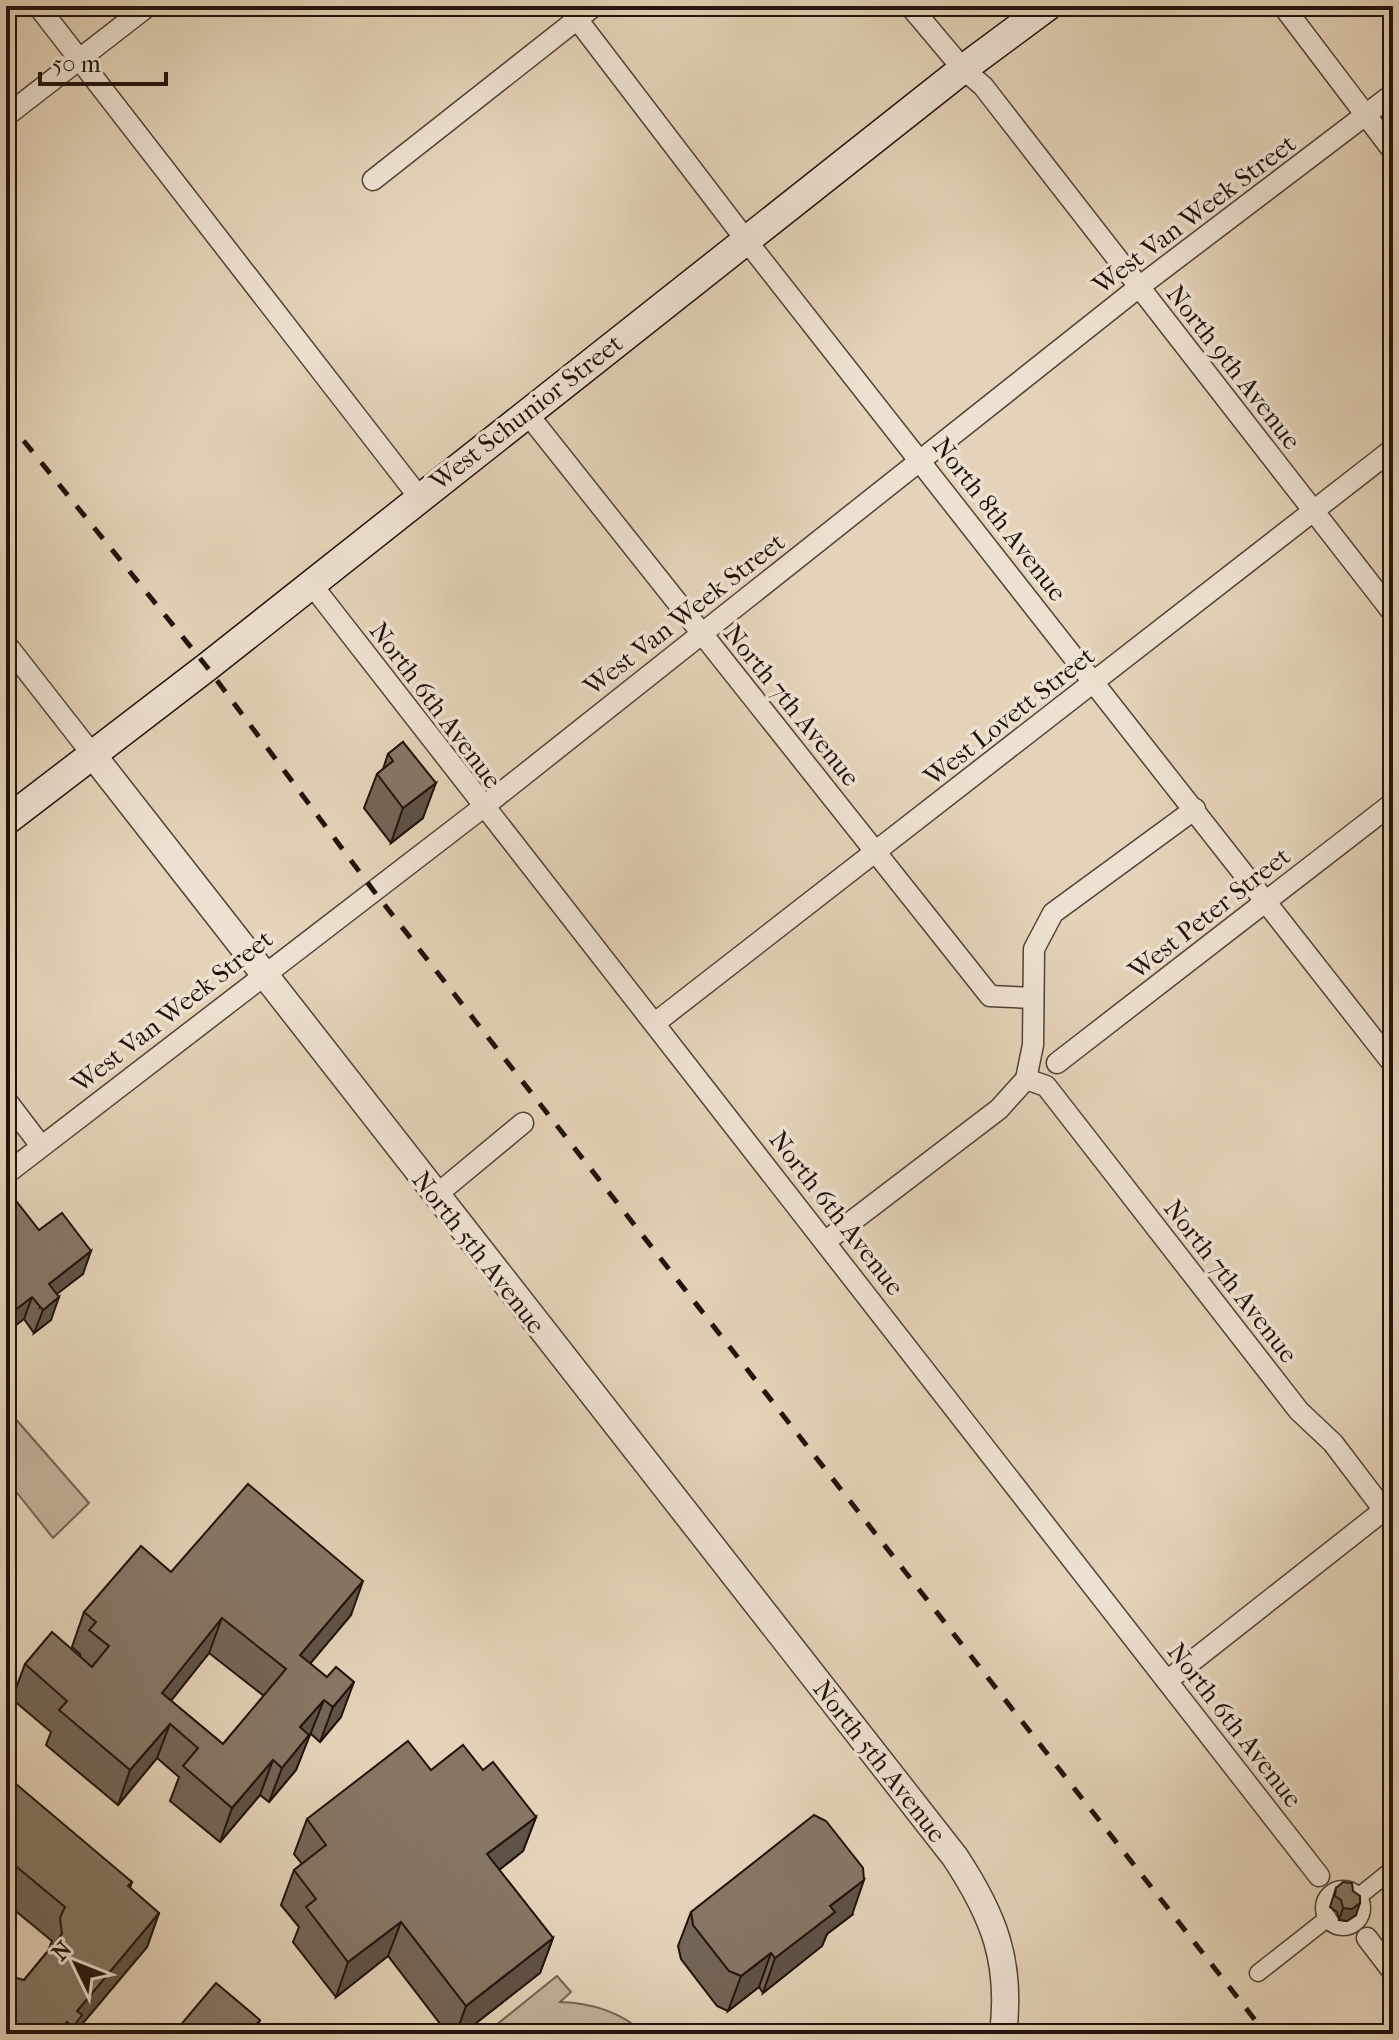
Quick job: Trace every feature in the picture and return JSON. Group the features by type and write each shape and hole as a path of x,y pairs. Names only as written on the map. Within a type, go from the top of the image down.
{"main road":[{"name":"West Schunior Street","path":"6,821 312,585 526,412 963,69 1048,6"}],"street":[{"path":"38,6 419,497"},
{"path":"6,116 148,6"},
{"path":"373,180 572,12 594,6"},
{"name":"North 9th Avenue","path":"910,6 963,69 983,86 1393,613"},
{"path":"1283,6 1393,151"},
{"name":"North 8th Avenue","path":"572,12 746,240 1393,1064"},
{"name":"West Van Week Street","path":"6,1174 263,973 482,808 1139,287 1393,94"},
{"name":"North 7th Avenue","path":"526,412 990,996 1033,998"},
{"name":"West Lovett Street","path":"655,1023 1393,449"},
{"name":"North 6th Avenue","path":"312,585 482,808 826,1241 1325,1885"},
{"name":"North 5th Avenue","path":"6,644 955,1857 984,1900 1003,1955 1003,2034"},
{"name":"West Peter Street","path":"1057,1063 1393,803"},
{"path":"826,1241 999,1109 1026,1079 1033,1045 1034,949 1053,913 1195,809"},
{"name":"North 7th Avenue","path":"1026,1079 1046,1086 1299,1411 1333,1443 1390,1512"},
{"path":"6,1100 41,1146"},
{"path":"435,1196 523,1123"},
{"path":"1167,1681 1390,1512"},
{"path":"1358,1897 1393,1869"},
{"path":"1360,1930 1362,1908 1358,1897 1348,1889 1325,1885 1324,1905 1328,1918 1341,1926 1360,1930 1393,1972"},
{"path":"1258,1973 1328,1918"}],"shaded area":[{"path":"6,1408 89,1503 53,1538 6,1479"},
{"path":"557,1976 571,1992 560,2002 606,2010 646,2034 609,2034 591,2027 561,2024 523,2034 485,2034"}],"building":[{"path":"403,742 436,783 403,808 377,774 393,761 388,754"},
{"path":"17,1202 39,1230 62,1213 91,1251 49,1284 59,1297 43,1310 32,1297 6,1317 6,1210"},
{"path":"248,1484 363,1581 300,1655 327,1677 336,1667 354,1682 333,1707 324,1700 300,1727 309,1735 282,1768 273,1760 232,1808 183,1766 198,1748 170,1724 130,1770 59,1710 67,1701 25,1664 52,1632 92,1667 109,1646 89,1630 96,1622 84,1612 141,1546 171,1572","holes":["222,1618 286,1669 223,1744 162,1693"]},
{"path":"408,1741 431,1770 463,1745 483,1770 493,1762 536,1817 487,1854 553,1938 466,2006 401,1922 348,1962 306,1907 316,1899 294,1870 326,1845 307,1819"},
{"path":"16,1784 132,1882 128,1886 159,1913 77,2011 82,2015 73,2027 67,2022 57,2034 6,2034 6,1975 24,1980 62,1934 60,1918 65,1907 6,1858 6,1796"},
{"path":"814,1815 826,1821 863,1868 864,1880 830,1906 835,1912 775,1958 771,1953 741,1976 729,1971 693,1925 691,1912"},
{"path":"1343,1882 1352,1883 1353,1891 1360,1896 1360,1903 1352,1909 1343,1908 1341,1900 1335,1896 1336,1888"},
{"path":"216,1983 260,2020 248,2034 173,2034"}],"railway":[{"path":"6,419 207,667 373,890 1266,2034"}]}
